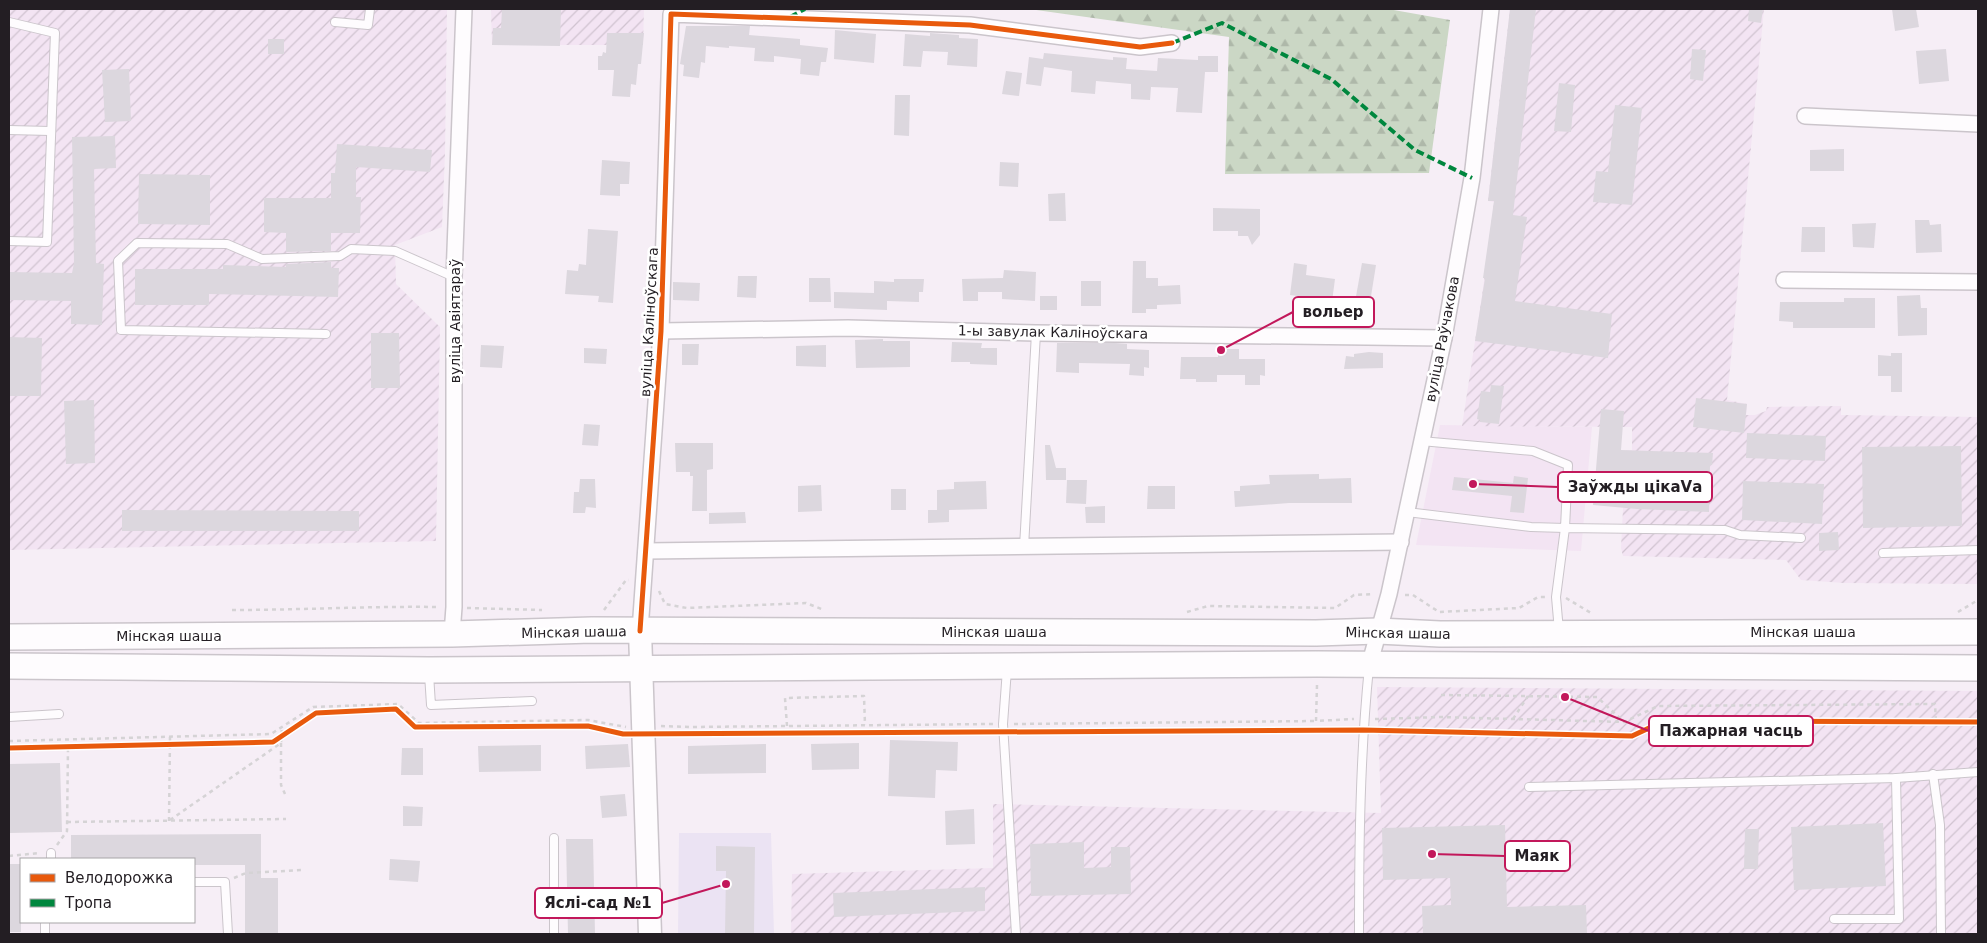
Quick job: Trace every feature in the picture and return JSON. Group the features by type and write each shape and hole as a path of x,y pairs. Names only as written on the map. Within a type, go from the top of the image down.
{"main road":[{"name":"Мінская шаша","path":"9,637 452,634 640,630 1222,633 1378,631 1440,634 1978,632"},
{"name":"вуліца Каліноўскага","path":"640,630 650,934"},
{"path":"9,666 429,670 1317,664 1369,666 1978,668"}],"street":[{"name":"вуліца Авіятараў","path":"452,634 454,607 454,277 464,9"},
{"name":"вуліца Раўчакова","path":"1369,666 1389,594 1408,512 1444,338 1472,178 1491,9"},
{"name":"вуліца Каліноўскага","path":"640,630 661,331 671,14 970,25 1140,47 1172,43"},
{"path":"1805,116 1978,124"},
{"path":"1784,280 1978,282"},
{"name":"1-ы завулак Каліноўскага","path":"661,331 848,328 1036,333 1444,338"},
{"path":"646,551 1401,542"}],"lane":[{"path":"335,22 368,25 370,9"},
{"path":"9,22 55,32 47,242 9,241"},
{"path":"9,130 50,131"},
{"path":"326,334 120,330 118,261 137,243 227,244 262,259 340,256 351,249 395,251 454,277"},
{"path":"1024,546 1036,333"},
{"path":"1421,442 1533,451 1568,465 1565,528 1556,597 1559,633"},
{"path":"1408,512 1531,527 1726,530 1740,535 1801,538"},
{"path":"1883,553 1978,550"},
{"path":"1359,934 1359,833 1364,719 1369,666"},
{"path":"1007,667 1004,724 1016,934"},
{"path":"429,670 430,705 532,701"},
{"path":"9,717 59,714"},
{"path":"1529,787 1896,778 1978,772"},
{"path":"1933,774 1940,826 1941,934"},
{"path":"1834,919 1899,919 1896,778"},
{"path":"554,838 554,934"},
{"path":"195,882 225,882 228,934"}],"path":[{"path":"1314,609 1335,608 1354,595 1413,595 1439,612 1519,608 1538,597 1556,597 1570,599 1595,616"},
{"path":"1953,615 1978,600"},
{"path":"232,610 289,610 373,606 543,610"},
{"path":"1317,686 1316,721 1440,717 1624,722 1658,706 1935,704 1936,723"},
{"path":"1441,695 1597,697 1624,722"},
{"path":"787,726 785,698 864,696 865,726"},
{"path":"1513,719 1528,696"},
{"path":"302,722 316,712 396,710 415,727 588,726 605,730"},
{"path":"1926,723 1944,722"},
{"path":"282,727 281,785 285,794"},
{"path":"272,742 288,731"},
{"path":"672,733 741,733"},
{"path":"169,821 170,737"},
{"path":"169,821 281,743"},
{"path":"161,744 180,744"},
{"path":"9,856 51,856 67,831 68,746"},
{"path":"58,747 78,746"},
{"path":"67,822 286,819"},
{"path":"225,882 246,873 302,870"}],"shaded area":[{"path":"9,9 447,9 442,227 395,245 396,284 440,327 436,541 9,550"},
{"path":"491,9 644,9 643,45 492,45"},
{"path":"1510,9 1764,9 1727,400 1747,404 1746,415 1755,415 1766,411 1767,407 1841,406 1841,415 1978,417 1978,584 1844,583 1801,580 1786,560 1623,556 1621,548 1626,450 1632,450 1632,427 1462,426 1494,202 1488,201"},
{"path":"1440,425 1592,427 1581,551 1416,545"},
{"path":"1377,687 1978,691 1978,934 791,934 792,874 993,868 993,804 1381,813"},
{"path":"679,833 771,833 774,934 678,934"}],"green space":[{"path":"1029,9 1388,9 1450,20 1429,173 1225,174 1229,37"}],"building":[{"path":"502,9 561,9 560,46 492,45 493,28 501,28"},
{"path":"1510,9 1536,9 1513,215 1527,217 1515,301 1612,314 1608,358 1475,341 1494,201 1488,201"},
{"path":"1749,9 1763,9 1761,23 1748,21"},
{"path":"1892,9 1916,9 1919,27 1895,31"},
{"path":"686,26 750,26 749,35 800,39 800,45 828,48 826,62 821,62 819,76 800,74 801,59 774,56 774,62 754,61 755,48 706,46 705,63 701,62 699,78 683,76 684,65 680,64"},
{"path":"835,30 876,34 874,63 834,59"},
{"path":"607,33 644,33 641,64 638,64 636,85 631,84 630,97 612,96 614,70 598,70 598,56 602,56 603,52 606,53"},
{"path":"930,33 959,35 959,38 978,39 977,67 947,65 948,52 923,51 921,67 903,66 905,34 930,36"},
{"path":"268,39 284,39 284,54 268,54"},
{"path":"1692,49 1706,50 1703,81 1690,79"},
{"path":"1946,49 1949,81 1919,84 1916,51"},
{"path":"1044,53 1113,60 1113,57 1127,58 1126,69 1157,71 1158,58 1198,60 1198,56 1218,56 1218,72 1205,72 1202,113 1176,112 1178,88 1151,87 1150,100 1131,99 1131,84 1096,81 1095,94 1071,92 1072,71 1044,67 1041,86 1026,84 1029,57 1043,59"},
{"path":"129,69 131,121 105,122 102,70"},
{"path":"1006,71 1022,73 1019,96 1002,94"},
{"path":"1559,83 1575,85 1571,132 1554,131"},
{"path":"895,95 910,95 909,136 894,135"},
{"path":"1615,105 1642,108 1632,205 1593,202 1596,171 1608,172"},
{"path":"115,136 116,168 94,169 96,263 104,264 102,325 71,324 71,301 9,300 9,272 72,273 74,263 72,137"},
{"path":"337,144 432,150 430,172 356,167 356,197 361,197 360,233 331,233 331,251 286,252 286,233 264,232 264,198 331,198 331,173 335,173"},
{"path":"1844,149 1844,171 1810,171 1810,150"},
{"path":"602,160 630,162 629,184 620,184 620,196 600,195"},
{"path":"1000,162 1019,163 1018,187 999,186"},
{"path":"139,174 210,175 210,225 138,224"},
{"path":"1065,193 1066,221 1049,221 1048,194"},
{"path":"1213,208 1260,209 1260,235 1252,245 1248,236 1238,236 1238,231 1213,231"},
{"path":"1915,220 1929,220 1930,225 1941,224 1942,252 1916,253"},
{"path":"1876,223 1874,248 1853,247 1852,224"},
{"path":"1802,227 1825,227 1825,252 1801,252"},
{"path":"588,229 618,231 613,303 598,302 599,296 565,294 567,270 578,271 579,264 586,265"},
{"path":"1133,261 1146,261 1146,278 1158,278 1158,286 1180,285 1181,304 1157,305 1157,309 1146,309 1146,313 1132,313"},
{"path":"331,262 331,268 339,268 338,297 209,294 209,305 135,305 135,269 223,269 223,265 286,267 286,264"},
{"path":"1294,263 1307,265 1306,275 1335,279 1330,317 1311,314 1313,298 1290,295"},
{"path":"1362,263 1376,265 1368,315 1353,313"},
{"path":"1004,270 1036,272 1035,301 1002,299 1002,292 978,292 978,301 963,301 962,279 1003,278"},
{"path":"738,276 757,276 756,298 737,297"},
{"path":"809,278 830,278 831,302 809,302"},
{"path":"894,279 924,279 923,292 919,292 919,302 887,301 887,310 834,308 834,292 874,293 874,281 894,282"},
{"path":"1081,281 1101,281 1101,306 1081,306"},
{"path":"673,282 700,283 699,301 673,300"},
{"path":"1920,295 1921,308 1927,308 1927,335 1898,336 1897,296"},
{"path":"1040,296 1057,296 1057,310 1040,310"},
{"path":"1844,298 1875,298 1875,328 1793,328 1793,322 1779,321 1780,302 1844,302"},
{"path":"371,333 399,333 400,388 371,388"},
{"path":"9,337 42,338 41,396 9,396"},
{"path":"883,339 883,341 910,341 910,367 856,368 855,340"},
{"path":"952,342 982,343 981,348 997,348 997,365 951,362"},
{"path":"1057,343 1127,344 1127,349 1149,350 1149,368 1144,367 1144,376 1129,375 1130,364 1079,363 1079,373 1056,372"},
{"path":"682,344 699,344 698,365 682,365"},
{"path":"481,345 504,346 502,368 480,367"},
{"path":"826,345 826,367 796,366 796,346"},
{"path":"584,348 607,349 606,364 584,363"},
{"path":"1218,349 1239,349 1239,359 1265,359 1265,376 1260,375 1260,385 1245,385 1245,375 1217,375 1217,382 1196,382 1196,379 1180,379 1181,357 1218,357"},
{"path":"1383,353 1383,368 1344,369 1346,356 1354,357 1354,354"},
{"path":"1891,353 1902,353 1902,392 1891,392 1891,376 1878,376 1878,355 1891,356"},
{"path":"1491,385 1504,386 1499,424 1480,422 1477,419 1481,391 1490,392"},
{"path":"1696,398 1747,404 1744,433 1693,427"},
{"path":"94,400 95,463 66,464 64,401"},
{"path":"1601,409 1624,411 1621,450 1713,453 1712,465 1710,465 1709,512 1593,505"},
{"path":"584,424 600,425 598,446 582,445"},
{"path":"1747,433 1826,436 1825,461 1746,458"},
{"path":"675,443 713,443 713,469 707,470 707,511 692,511 693,476 690,476 690,472 676,472"},
{"path":"1045,445 1050,445 1056,468 1066,468 1066,480 1046,480"},
{"path":"1961,446 1962,526 1863,528 1862,447"},
{"path":"1319,474 1319,479 1351,478 1352,503 1289,503 1235,507 1234,491 1240,491 1240,486 1270,484 1269,475"},
{"path":"1514,476 1528,478 1524,513 1510,512 1512,496 1452,490 1454,477 1513,483"},
{"path":"580,479 595,479 596,508 586,507 585,513 573,513 574,492 579,492"},
{"path":"1067,480 1087,480 1086,504 1066,503"},
{"path":"986,481 987,509 949,510 949,522 928,523 928,510 937,510 937,490 954,489 954,482"},
{"path":"1743,481 1824,484 1822,524 1742,520"},
{"path":"821,485 822,511 798,512 798,486"},
{"path":"1148,486 1175,486 1175,509 1147,509"},
{"path":"891,489 906,489 906,510 891,510"},
{"path":"1105,506 1105,523 1086,523 1085,507"},
{"path":"122,510 359,511 359,531 122,531"},
{"path":"745,512 746,523 709,524 709,513"},
{"path":"1838,532 1839,550 1819,551 1819,533"},
{"path":"890,740 958,742 957,771 936,770 935,798 888,796"},
{"path":"859,743 859,769 812,770 811,744"},
{"path":"628,744 630,767 586,769 585,746"},
{"path":"766,744 766,773 688,774 688,746"},
{"path":"541,745 541,771 479,772 478,746"},
{"path":"402,748 423,748 423,775 401,775"},
{"path":"60,763 62,832 9,833 9,764"},
{"path":"625,794 627,816 602,818 600,796"},
{"path":"403,806 423,807 422,826 403,826"},
{"path":"974,809 975,844 946,845 945,811"},
{"path":"1883,823 1886,886 1794,890 1791,827"},
{"path":"1505,825 1507,907 1586,905 1587,934 1423,934 1422,906 1451,905 1450,878 1383,880 1382,828"},
{"path":"1745,829 1759,829 1758,869 1744,869"},
{"path":"261,834 261,878 278,878 278,934 245,934 245,865 195,865 195,858 71,858 71,835"},
{"path":"566,839 593,839 595,934 568,934"},
{"path":"1084,842 1084,868 1111,867 1111,847 1130,847 1131,894 1031,896 1030,844"},
{"path":"716,846 755,847 754,934 725,934 726,871 716,871"},
{"path":"390,859 420,861 418,882 389,880"},
{"path":"9,864 20,864 21,932 9,932"},
{"path":"985,887 985,911 834,917 833,893"}],"marked path":[{"path":"790,17 805,9"},
{"path":"1172,43 1222,23 1331,79 1415,150 1472,178"}],"cycle path":[{"path":"640,631 661,331 671,14 970,25 1140,47 1172,43"},
{"path":"9,748 273,742 316,713 396,709 415,727 588,726 623,734 1363,730 1632,736 1664,721 1978,722"}],"place":[{"name":"вольер","path":"1221,350"},
{"name":"Заўжды цікаVа","path":"1473,484"},
{"name":"Пажарная часць","path":"1565,697"},
{"name":"Маяк","path":"1432,854"},
{"name":"Яслі-сад №1","path":"726,884"}]}
